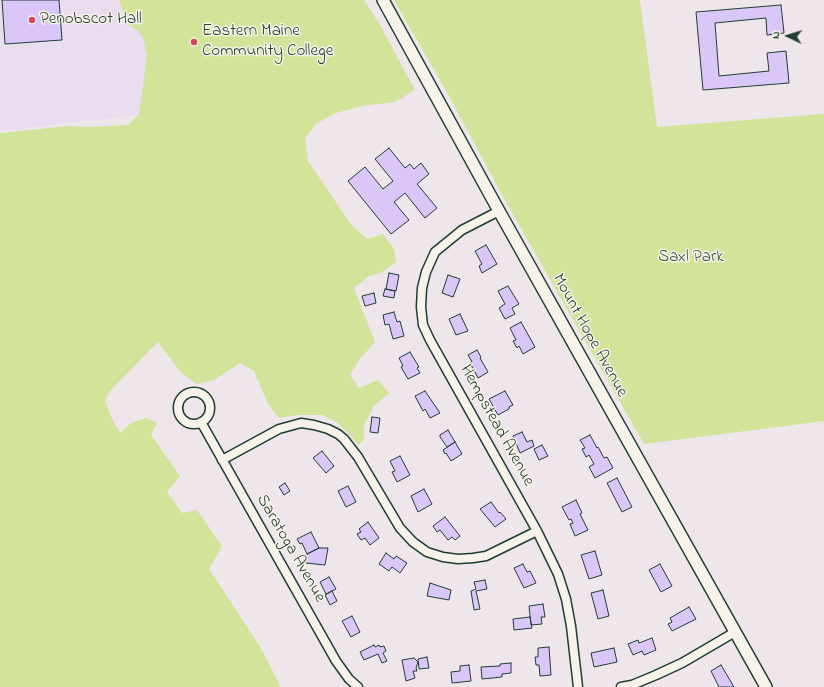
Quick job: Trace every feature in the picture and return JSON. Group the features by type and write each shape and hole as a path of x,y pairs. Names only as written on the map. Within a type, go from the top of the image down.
{"street":[{"name":"Mount Hope Avenue","path":"383,0 499,211 766,687"},
{"name":"Hempstead Avenue","path":"499,211 462,230 435,252 426,272 422,288 421,307 423,325 537,530 558,574 566,599 571,626 578,687"},
{"name":"Saratoga Avenue","path":"201,422 336,660 348,679 358,687"},
{"path":"222,460 279,429 301,423 314,425 333,431 344,439 358,457 400,528 413,542 427,552 443,557 458,559 486,556 537,530"},
{"path":"621,687 632,685 682,663 735,632"}],"shaded area":[{"name":"Eastern Maine Community College","path":"0,0 365,0 412,83 0,131"}],"green space":[{"path":"119,0 364,0 380,25 415,90 395,102 362,106 336,113 316,124 305,138 308,161 350,223 367,239 383,234 394,249 396,262 381,273 369,276 354,288 375,342 360,359 350,375 359,388 378,380 389,393 374,406 364,425 364,439 359,445 338,423 322,415 298,415 279,418 268,404 254,371 240,363 214,380 197,384 181,373 158,342 110,391 105,401 113,421 120,433 131,423 146,418 157,423 151,435 180,476 167,492 182,513 197,510 222,546 209,569 261,648 280,687 0,687 0,133 69,126 91,127 128,125 139,114 147,55 143,38 137,30 127,24"},
{"name":"Saxl Park","path":"394,0 640,0 657,127 824,114 824,421 644,444 502,195 444,87"}],"building":[{"name":"Penobscot Hall","path":"2,0 59,0 62,40 5,44"},
{"path":"781,5 784,33 767,35 766,18 715,23 719,76 769,71 767,53 786,51 789,83 703,90 696,12"},
{"path":"389,148 405,168 410,164 414,169 421,163 429,174 417,184 437,208 425,218 405,193 394,202 409,220 391,234 348,181 365,167 383,189 393,181 375,159"},
{"path":"486,245 497,264 482,273 479,266 482,264 475,251"},
{"path":"389,273 399,275 396,291 386,289"},
{"path":"448,275 460,279 453,297 442,293"},
{"path":"508,286 519,304 512,308 515,314 505,319 499,308 505,304 498,291"},
{"path":"385,289 395,291 394,298 383,296"},
{"path":"374,293 376,303 365,306 362,296"},
{"path":"394,312 397,322 400,321 404,336 393,339 389,324 385,325 383,315"},
{"path":"460,314 468,331 456,335 449,319"},
{"path":"521,322 535,347 523,354 519,346 517,348 513,341 516,340 510,328"},
{"path":"477,350 488,372 478,378 470,363 472,362 468,355"},
{"path":"410,352 419,367 417,368 420,373 408,379 401,367 403,366 399,358"},
{"path":"425,391 440,413 430,418 425,409 423,411 415,396"},
{"path":"505,391 513,405 498,415 489,399"},
{"path":"372,417 380,418 378,433 370,432"},
{"path":"448,430 455,442 447,447 440,435"},
{"path":"522,432 527,442 532,440 534,446 520,453 513,436"},
{"path":"590,435 597,448 598,447 604,458 607,457 613,468 595,478 589,467 594,464 589,455 586,457 582,449 585,448 580,440"},
{"path":"455,442 462,454 451,461 443,450"},
{"path":"542,445 548,456 539,460 534,449"},
{"path":"322,451 334,466 326,473 313,458"},
{"path":"400,456 410,475 397,482 392,472 395,471 390,461"},
{"path":"617,478 632,507 622,512 607,483"},
{"path":"285,483 290,491 284,495 279,487"},
{"path":"348,486 356,502 346,507 338,491"},
{"path":"424,489 432,504 418,512 411,496"},
{"path":"576,500 582,513 580,514 588,530 575,536 570,524 573,523 571,519 569,520 562,507"},
{"path":"491,502 499,513 500,512 506,519 495,527 480,509"},
{"path":"445,517 460,536 455,540 452,537 448,540 440,530 437,532 433,526"},
{"path":"368,522 379,538 370,545 365,538 361,540 357,534 361,532 359,529"},
{"path":"311,532 319,548 307,554 302,543 300,544 297,539"},
{"path":"319,548 328,548 325,565 306,563 307,554"},
{"path":"595,551 602,575 589,579 581,555"},
{"path":"386,553 394,559 396,556 407,563 400,573 392,567 389,571 379,564"},
{"path":"523,564 527,572 530,571 536,583 524,588 514,568"},
{"path":"660,564 672,586 661,592 649,570"},
{"path":"329,577 336,589 326,594 320,582"},
{"path":"485,580 487,589 476,591 480,609 474,610 471,591 476,589 474,582"},
{"path":"430,583 451,590 449,600 427,596"},
{"path":"603,590 609,616 598,619 591,593"},
{"path":"332,591 337,601 330,605 325,595"},
{"path":"543,604 545,617 541,617 542,624 531,625 529,606"},
{"path":"689,607 696,619 672,631 668,624 672,622 670,618"},
{"path":"352,616 360,632 351,637 342,621"},
{"path":"530,617 532,628 514,630 513,619"},
{"path":"652,638 656,650 644,655 642,651 633,655 628,644 638,640 639,643"},
{"path":"374,645 375,647 379,645 380,647 384,646 386,651 383,653 387,661 382,663 378,654 364,660 360,652"},
{"path":"549,647 551,675 540,676 539,665 536,665 535,657 538,657 538,648"},
{"path":"614,648 617,662 594,667 591,653"},
{"path":"427,657 429,668 419,669 418,659"},
{"path":"414,658 418,662 416,668 417,671 413,671 415,678 406,681 402,660"},
{"path":"511,663 511,673 502,674 502,677 482,679 481,667 500,666 500,664"},
{"path":"469,665 471,681 452,683 451,672 460,671 460,666"},
{"path":"721,665 734,687 719,687 711,671"}],"place":[{"name":"Penobscot Hall","path":"32,20"},
{"name":"Eastern Maine Community College","path":"194,42"}]}
